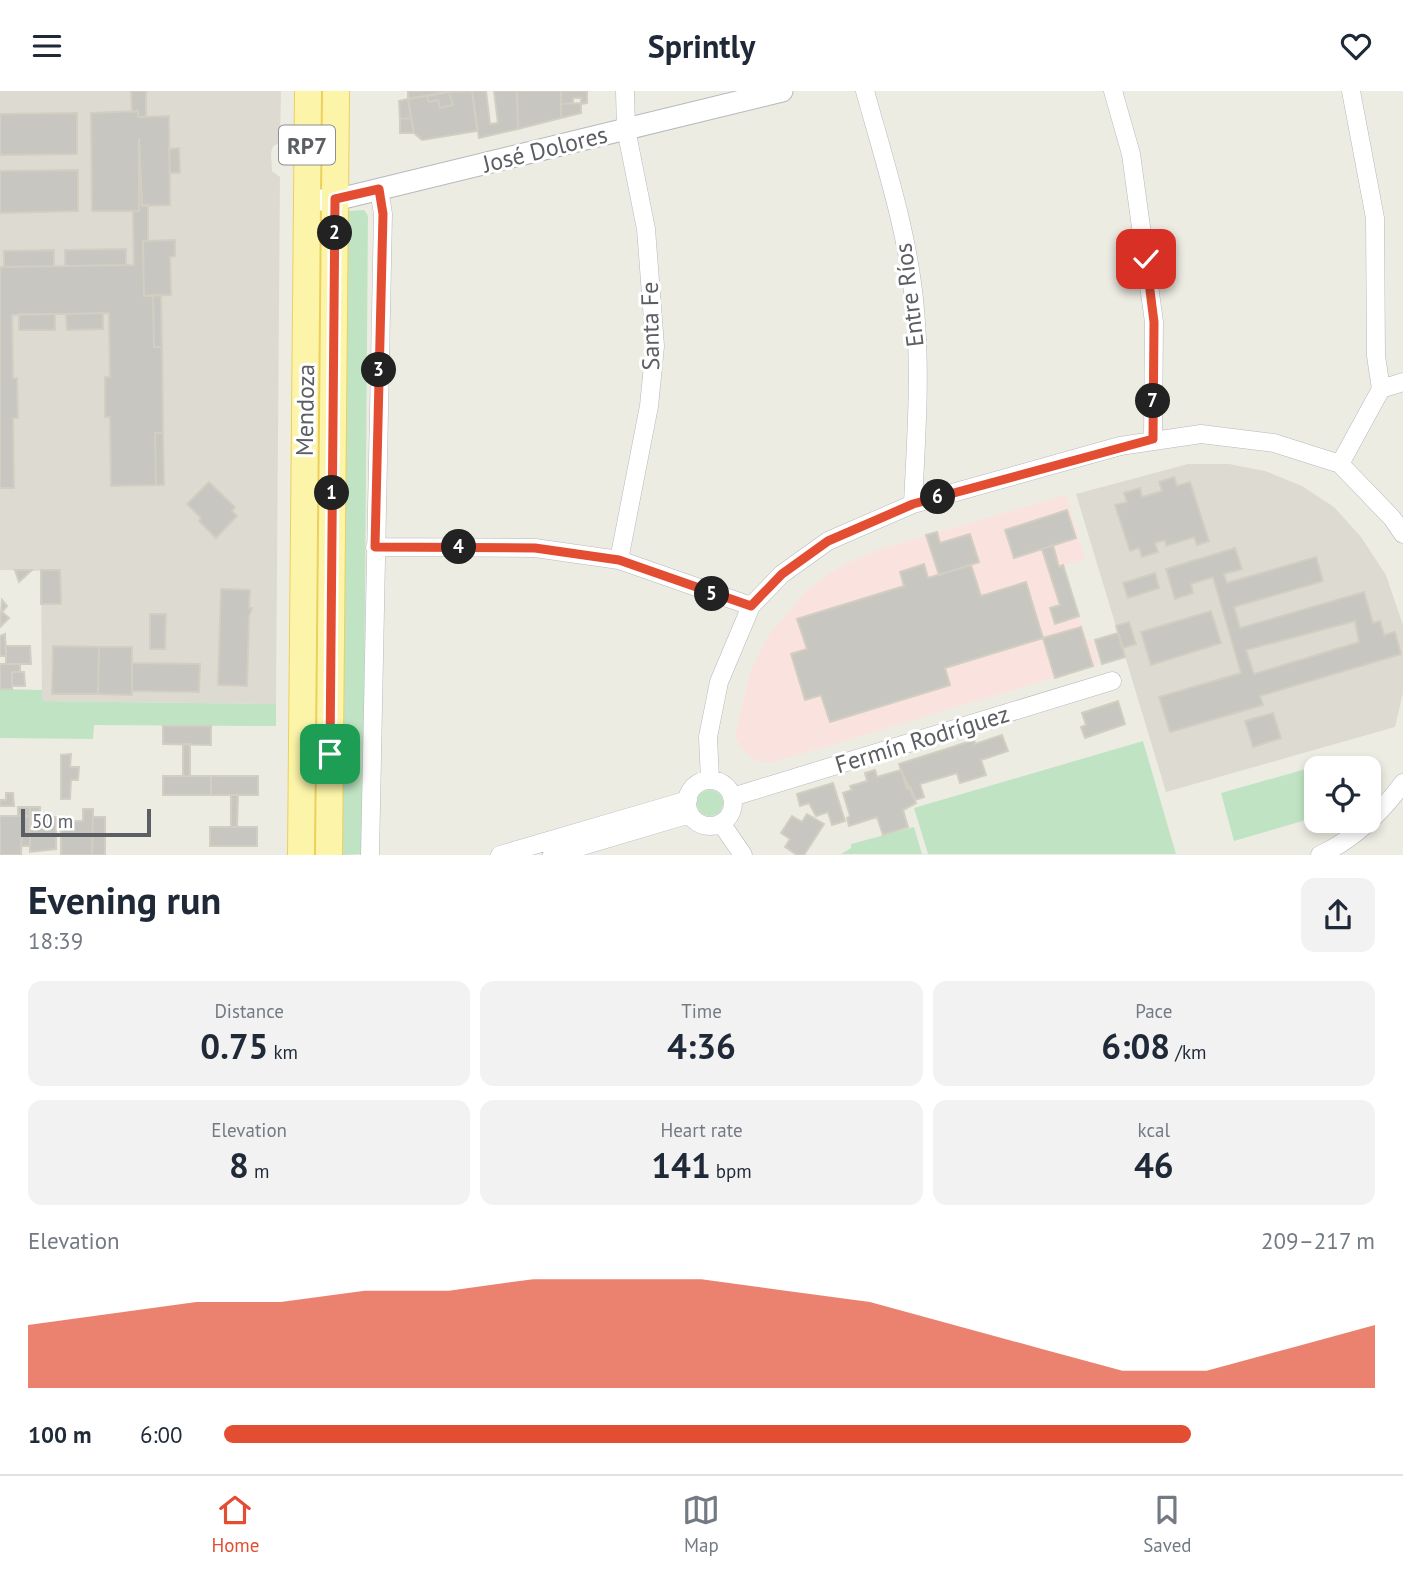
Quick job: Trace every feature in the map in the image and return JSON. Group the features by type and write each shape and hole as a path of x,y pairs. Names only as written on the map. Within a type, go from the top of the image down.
{"main road":[{"name":"Mendoza","path":"301,855 308,91"},
{"name":"Mendoza","path":"329,855 336,91"}],"street":[{"name":"Santa Fe","path":"619,560 649,406 655,346 646,229 626,129 625,91"},
{"name":"José Dolores","path":"307,200 335,199 379,189 782,91"},
{"name":"Entre Ríos","path":"865,91 896,204 915,309 918,400 913,504"},
{"path":"1113,91 1131,154 1154,322 1153,439"},
{"path":"1340,464 1381,389 1376,356 1375,218 1351,91"},
{"path":"370,855 383,214 379,189"},
{"path":"1381,389 1403,382"},
{"path":"710,780 708,737 719,682 751,606 782,574 828,541 913,504 1153,439 1201,434 1274,443 1340,464 1392,518 1403,534"},
{"path":"375,547 535,548 619,560 751,606"},
{"name":"Fermín Rodríguez","path":"732,797 1112,681"},
{"path":"710,780 724,785 732,797 731,812 721,823 706,825 689,807 696,785 710,780"},
{"path":"1320,855 1343,844 1387,805 1403,783"},
{"path":"500,855 689,807"},
{"path":"552,855 689,807"},
{"path":"721,823 743,855"}],"shaded area":[{"path":"0,91 281,91 280,143 273,146 271,153 272,171 280,177 276,704 42,701 41,571 0,570"},
{"path":"1188,464 1229,464 1265,471 1302,486 1334,507 1361,537 1386,575 1403,625 1403,693 1395,727 1166,792 1076,494"},
{"path":"1066,495 1085,559 1063,566 1087,640 1092,639 1099,664 775,762 755,761 742,750 735,735 750,672 768,636 806,591 842,565 877,550"}],"green space":[{"path":"364,210 368,216 363,854 343,855 344,217 348,211"},
{"path":"0,689 42,690 42,701 276,704 276,726 94,725 93,739 0,738"},
{"path":"1143,741 1176,854 928,854 914,808"},
{"path":"1304,770 1304,821 1234,841 1221,793"},
{"path":"710,790 719,794 723,803 719,812 710,816 701,812 697,803 701,794"},
{"path":"914,827 922,854 841,854 851,848 851,844"}],"building":[{"path":"131,91 146,91 146,117 138,117 138,111 132,112"},
{"path":"408,91 446,91 446,92 408,99"},
{"path":"472,91 486,91 490,124 498,123 494,91 517,91 518,129 479,138"},
{"path":"472,91 477,131 422,140 414,133 408,99 427,96 429,102 438,100 440,108 453,105 449,92"},
{"path":"517,91 561,91 561,118 518,129"},
{"path":"561,91 587,91 587,103 581,104 581,98 573,98 573,103 561,104"},
{"path":"449,92 453,105 440,108 438,100 429,102 427,96"},
{"path":"408,99 411,118 400,119 399,101"},
{"path":"581,103 581,113 561,118 561,104"},
{"path":"138,111 138,117 169,116 170,205 142,206 139,138 139,211 92,211 91,113"},
{"path":"77,113 77,154 0,155 0,114"},
{"path":"411,118 414,133 400,133 400,119"},
{"path":"139,138 142,206 148,205 148,241 143,241 144,296 153,295 154,347 162,347 163,433 155,433 156,485 111,486 110,417 105,417 105,377 110,377 109,313 12,315 13,378 17,378 18,418 13,418 14,488 0,488 0,267 134,265 133,211 139,211"},
{"path":"179,148 180,173 170,173 169,149"},
{"path":"78,170 78,211 0,213 0,171"},
{"path":"175,240 175,256 170,257 171,295 144,296 143,241"},
{"path":"126,249 126,265 65,266 65,250"},
{"path":"54,250 54,266 4,267 4,251"},
{"path":"153,295 161,295 162,347 154,347"},
{"path":"103,313 103,329 67,330 66,314"},
{"path":"19,314 55,314 55,330 19,330"},
{"path":"155,433 163,433 164,485 156,485"},
{"path":"1174,477 1177,486 1190,482 1209,541 1197,545 1194,537 1166,546 1165,540 1155,543 1158,552 1142,557 1139,548 1130,551 1115,505 1127,502 1124,493 1140,488 1142,497 1162,491 1159,482"},
{"path":"209,482 235,507 232,511 237,516 216,538 187,504"},
{"path":"1067,510 1076,538 1014,558 1005,530"},
{"path":"937,532 940,543 970,534 979,562 939,575 926,535"},
{"path":"1053,545 1059,567 1063,565 1079,616 1055,624 1050,608 1060,605 1042,549"},
{"path":"1235,548 1242,569 1224,574 1227,583 1316,557 1323,581 1234,607 1240,628 1364,592 1373,623 1380,621 1384,635 1395,632 1401,654 1260,696 1263,705 1170,732 1159,697 1241,673 1213,577 1191,584 1193,593 1175,599 1166,569","holes":["1355,621 1359,642 1254,674 1246,650"]},
{"path":"924,564 928,578 971,565 981,596 1026,582 1043,638 945,668 950,685 830,722 821,695 805,700 791,654 807,649 797,619 904,586 900,572"},
{"path":"15,570 32,570 19,582"},
{"path":"41,570 60,570 61,604 41,604"},
{"path":"1155,573 1159,588 1128,598 1123,583"},
{"path":"221,589 250,590 249,608 252,608 249,616 247,686 218,685"},
{"path":"2,600 7,606 2,612 9,618 0,627"},
{"path":"1211,611 1221,643 1151,665 1141,632"},
{"path":"150,614 166,614 165,649 150,649"},
{"path":"1129,622 1136,644 1123,648 1116,626"},
{"path":"1081,627 1093,666 1055,678 1043,638"},
{"path":"1118,633 1125,657 1102,664 1095,640"},
{"path":"5,634 6,656 0,656 0,636"},
{"path":"6,646 30,646 31,664 6,664"},
{"path":"53,646 99,647 98,694 52,694"},
{"path":"99,647 132,647 132,695 98,694"},
{"path":"132,663 200,664 199,692 132,691"},
{"path":"0,664 20,664 20,672 12,672 12,689 0,689"},
{"path":"12,672 24,672 25,686 12,686"},
{"path":"1118,701 1125,724 1085,738 1081,727 1086,725 1082,713"},
{"path":"1273,713 1281,738 1253,747 1245,721"},
{"path":"163,726 211,726 211,745 163,744"},
{"path":"1002,735 1008,751 981,760 986,775 960,783 957,773 920,784 924,797 915,800 911,788 907,789 899,764 974,740 975,744"},
{"path":"183,744 190,744 190,776 183,776"},
{"path":"71,754 70,767 79,767 78,780 71,780 70,799 61,799 61,755"},
{"path":"875,770 877,777 901,770 916,803 903,810 908,827 883,835 877,817 849,826 847,818 850,816 843,793 852,790 850,786 867,781 865,773"},
{"path":"163,776 211,776 211,795 163,795"},
{"path":"211,776 258,776 258,795 211,795"},
{"path":"833,783 845,821 832,825 828,812 816,816 809,803 800,806 797,794"},
{"path":"6,793 13,793 14,806 0,806 0,800 6,800"},
{"path":"231,795 238,795 237,827 231,827"},
{"path":"18,807 30,807 30,816 18,816"},
{"path":"30,807 40,807 40,818 30,818"},
{"path":"83,809 93,809 92,855 61,855 61,821 83,821"},
{"path":"807,814 824,824 804,855 797,855 785,847 790,839 781,833 792,816 802,822"},
{"path":"0,816 30,816 30,836 22,835 21,855 0,855"},
{"path":"56,817 56,849 30,852 30,818"},
{"path":"93,817 105,817 105,855 92,855"},
{"path":"210,827 257,827 257,846 210,846"},
{"path":"22,835 30,836 30,846 21,846"}],"route":[{"path":"330,754 335,199 379,189 383,214 375,547 535,548 619,560 713,595 751,606 782,574 828,541 913,504 1119,446 1153,439 1154,322 1146,259"}]}
